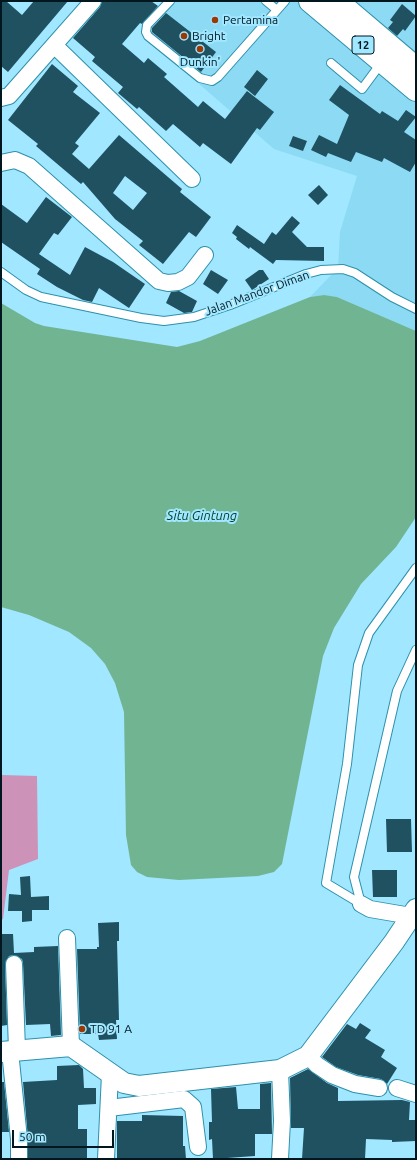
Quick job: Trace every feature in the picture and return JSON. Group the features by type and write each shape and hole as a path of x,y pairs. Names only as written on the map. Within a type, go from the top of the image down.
{"highway":[{"name":"12","path":"310,1 416,90"},
{"name":"12","path":"337,1 416,68"}],"street":[{"path":"1,98 9,96 93,1"},
{"path":"54,45 192,179"},
{"path":"1,163 15,160 29,166 159,281 168,284 178,282 188,277 205,254"},
{"path":"362,904 370,909 414,913"},
{"path":"9,1051 71,1046 124,1083 139,1086 280,1070 308,1056 414,913"},
{"path":"67,938 71,1046"},
{"path":"14,964 9,1051 19,1139 19,1159"},
{"path":"308,1056 317,1065 332,1075 355,1084 379,1088"},
{"path":"280,1070 282,1121 280,1159"},
{"path":"106,1159 110,1074"},
{"path":"397,1088 416,1094"},
{"path":"109,1108 184,1099 193,1107 198,1148"}],"lane":[{"path":"170,1 147,24 146,32 148,36 200,78 206,81 212,81 218,77 285,1"},
{"path":"266,1 277,10"},
{"path":"331,63 362,89 382,62"},
{"name":"Jalan Mandor Diman","path":"1,272 26,290 40,297 141,318 164,321 194,317 230,305 306,274 321,270 343,269 354,272 392,297 416,309"},
{"path":"362,904 326,883 347,764 358,665 369,633 416,568"},
{"path":"362,904 354,877 397,691 416,650"}],"shaded area":[{"path":"172,1 416,1 416,331 337,297 324,295 310,297 338,268 340,232 357,176 274,149 143,35"},
{"path":"1,775 37,776 38,859 9,870 3,919 1,920"}],"water":[{"name":"Situ Gintung","path":"324,295 337,297 416,331 416,517 396,547 361,584 334,628 323,656 282,864 274,872 258,876 179,880 147,877 137,872 131,865 126,835 124,712 115,683 105,664 91,648 69,632 29,615 1,607 1,303 35,323 44,326 177,347 200,341 310,297"}],"building":[{"path":"1,1 6,1 22,15 34,1 68,1 8,72 1,66"},
{"path":"102,1 151,1 158,6 142,24 140,23 122,44 144,63 148,58 167,74 164,77 198,107 203,101 225,119 247,91 274,112 260,130 257,128 231,164 203,143 200,147 173,124 166,131 139,107 137,109 118,93 123,87 92,61 95,57 73,38 100,7"},
{"path":"402,4 416,16 405,31 403,29 397,36 388,28 393,22 390,20"},
{"path":"166,13 216,52 201,72 152,32 152,28"},
{"path":"52,64 78,86 73,92 100,113 75,143 79,146 72,154 89,169 119,135 182,189 180,192 211,217 196,237 189,232 163,264 139,245 143,241 115,219 83,182 81,184 36,146 38,144 8,120","holes":["125,176 147,193 133,210 113,193"]},
{"path":"257,70 268,79 255,96 244,87"},
{"path":"340,85 380,114 382,111 398,121 406,110 416,117 404,132 416,140 416,162 410,172 384,158 382,162 356,152 351,162 328,153 326,157 311,150 319,135 337,144 349,115 329,100"},
{"path":"293,136 307,141 303,151 289,146"},
{"path":"319,185 328,195 318,205 308,195"},
{"path":"46,197 72,217 58,235 54,233 39,254 70,275 85,247 113,262 145,284 129,308 99,288 92,302 83,300 57,287 37,274 40,269 1,242 1,204 27,223"},
{"path":"292,216 300,223 292,232 307,247 324,247 324,261 276,260 273,264 250,247 249,249 236,239 237,237 232,233 237,225 264,244 272,232 276,235"},
{"path":"211,270 228,280 218,294 203,284"},
{"path":"259,270 263,270 269,279 252,290 245,280"},
{"path":"179,291 197,301 192,312 184,313 166,303 171,292"},
{"path":"386,819 411,819 412,852 387,852"},
{"path":"372,870 397,870 397,897 373,897"},
{"path":"30,876 31,897 49,896 49,910 32,910 32,921 22,922 22,911 8,911 9,894 21,895 20,877"},
{"path":"119,922 119,941 117,941 119,1020 116,1020 117,1039 99,1040 98,1034 80,1034 77,949 97,949 97,947 99,947 98,923"},
{"path":"1,934 13,934 14,953 34,952 34,947 58,946 61,1035 51,1036 50,1024 26,1025 23,963 22,959 14,955 9,956 5,964 7,1025 1,1026"},
{"path":"360,1023 371,1030 365,1038 385,1050 381,1057 397,1068 387,1084 381,1079 358,1075 336,1067 322,1057 347,1024 356,1029"},
{"path":"79,1065 83,1069 84,1088 96,1088 96,1104 78,1105 78,1129 87,1129 87,1159 28,1159 28,1138 23,1082 57,1080 57,1066"},
{"path":"308,1069 327,1083 338,1088 338,1101 402,1100 410,1102 409,1120 416,1120 416,1141 392,1142 392,1140 366,1139 365,1159 302,1159 304,1128 291,1128 290,1078"},
{"path":"1,1082 4,1082 9,1132 1,1132"},
{"path":"271,1083 272,1134 255,1134 255,1156 213,1159 212,1139 209,1140 209,1122 212,1122 211,1089 236,1087 238,1109 260,1109 260,1084"},
{"path":"142,1115 183,1116 183,1146 185,1146 186,1159 117,1159 117,1121 142,1121"}],"place":[{"name":"Pertamina","path":"215,20"},
{"name":"Bright","path":"184,36"},
{"name":"Dunkin'","path":"200,49"},
{"name":"TD 91 A","path":"82,1029"}]}
